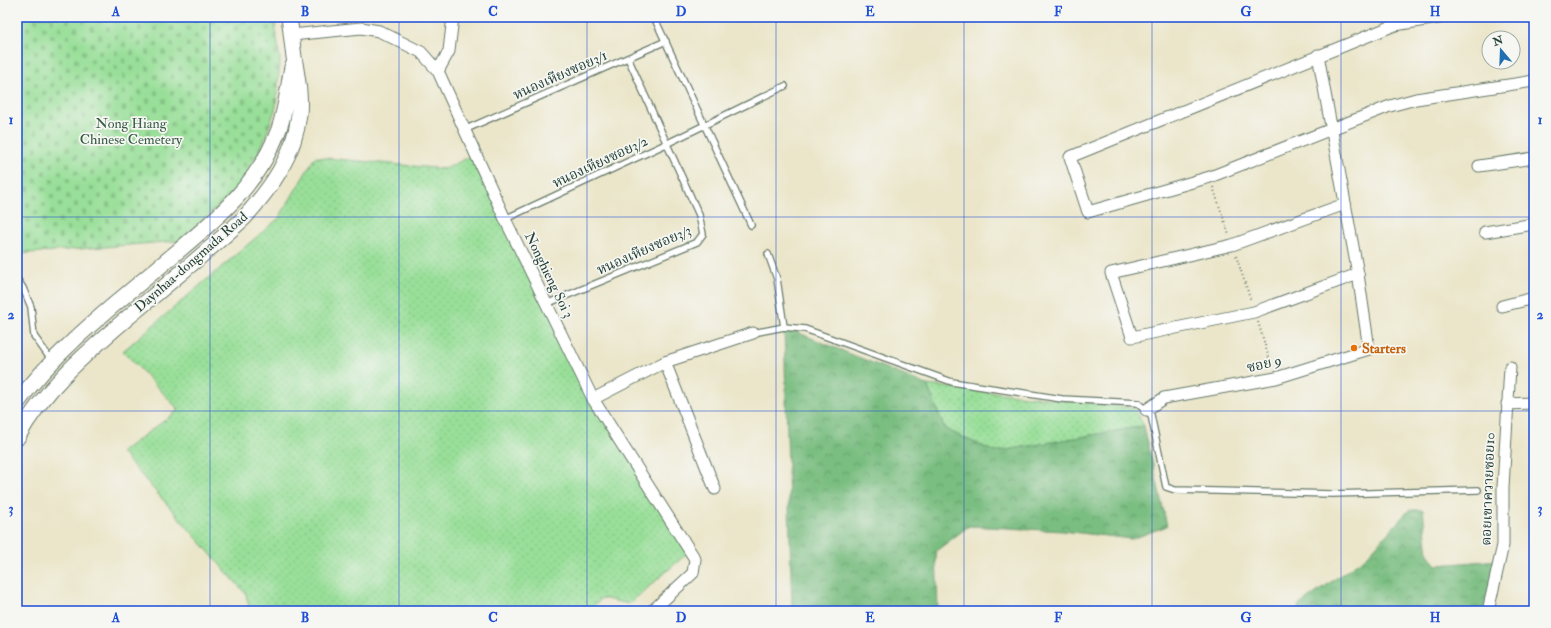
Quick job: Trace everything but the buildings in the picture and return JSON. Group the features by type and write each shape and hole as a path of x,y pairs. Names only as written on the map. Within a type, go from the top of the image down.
{"main road":[{"name":"Daynhaa-dongmada Road","path":"17,438 25,423 48,392 88,352 244,218 261,199 282,168 294,139 299,114 299,87 289,17"},
{"name":"Daynhaa-dongmada Road","path":"17,403 34,380 76,338 231,205 247,187 264,160 279,131 285,112 294,54"},
{"path":"231,205 244,218"}],"street":[{"path":"438,71 449,51 453,17"},
{"path":"1444,17 1395,26 1318,55 1070,157 1088,212 1210,177 1390,106 1416,99 1534,81"},
{"name":"Nonghieng Soi 3","path":"292,36 361,28 379,31 421,52 438,71 464,130 546,304 593,399 695,559 693,573 652,611"},
{"path":"1318,55 1330,129 1345,204 1358,274 1254,312 1132,337 1111,273 1232,245 1345,204"},
{"path":"1478,166 1534,158"},
{"path":"1485,232 1534,224"},
{"name":"ซอย 9","path":"1146,410 1164,398 1276,378 1369,349 1358,274"},
{"path":"1502,306 1534,298"},
{"path":"593,399 665,362 753,333"},
{"path":"665,362 716,489"},
{"name":"ดอยเขาควายซอย10","path":"1488,611 1503,545 1502,487 1510,367"},
{"path":"1507,404 1534,403"}],"lane":[{"path":"654,17 751,225"},
{"name":"หนองเหียงซอย3/1","path":"464,130 666,41"},
{"path":"628,58 668,143"},
{"name":"หนองเหียงซอย3/2","path":"506,219 785,86"},
{"name":"หนองเหียงซอย3/3","path":"546,304 646,265 670,252 697,242 702,238 703,232 699,215 668,143"},
{"path":"768,254 777,279 784,327"},
{"path":"17,279 23,288 31,307 34,336 52,362"},
{"path":"753,333 784,327 804,329 952,382 1062,399 1138,403 1151,415 1166,488 1175,490 1332,494 1478,490"}],"path":[{"path":"1210,177 1276,378"}],"green space":[{"name":"Nong Hiang Chinese Cemetery","path":"17,17 274,17 280,60 276,107 262,147 235,192 178,241 17,254"},
{"path":"475,154 599,408 690,551 629,604 602,598 589,611 250,611 246,594 121,452 179,410 123,351 279,218 315,157 445,169"},
{"path":"784,327 927,385 945,429 995,452 1144,426 1167,526 1132,539 1063,531 969,526 936,551 938,611 792,611"},
{"path":"927,385 1135,408 1144,426 995,452 945,429"},
{"path":"1409,510 1423,510 1428,554 1437,565 1499,560 1488,611 1299,611 1298,606 1367,556"}],"place":[{"name":"Starters","path":"1354,348"}]}
